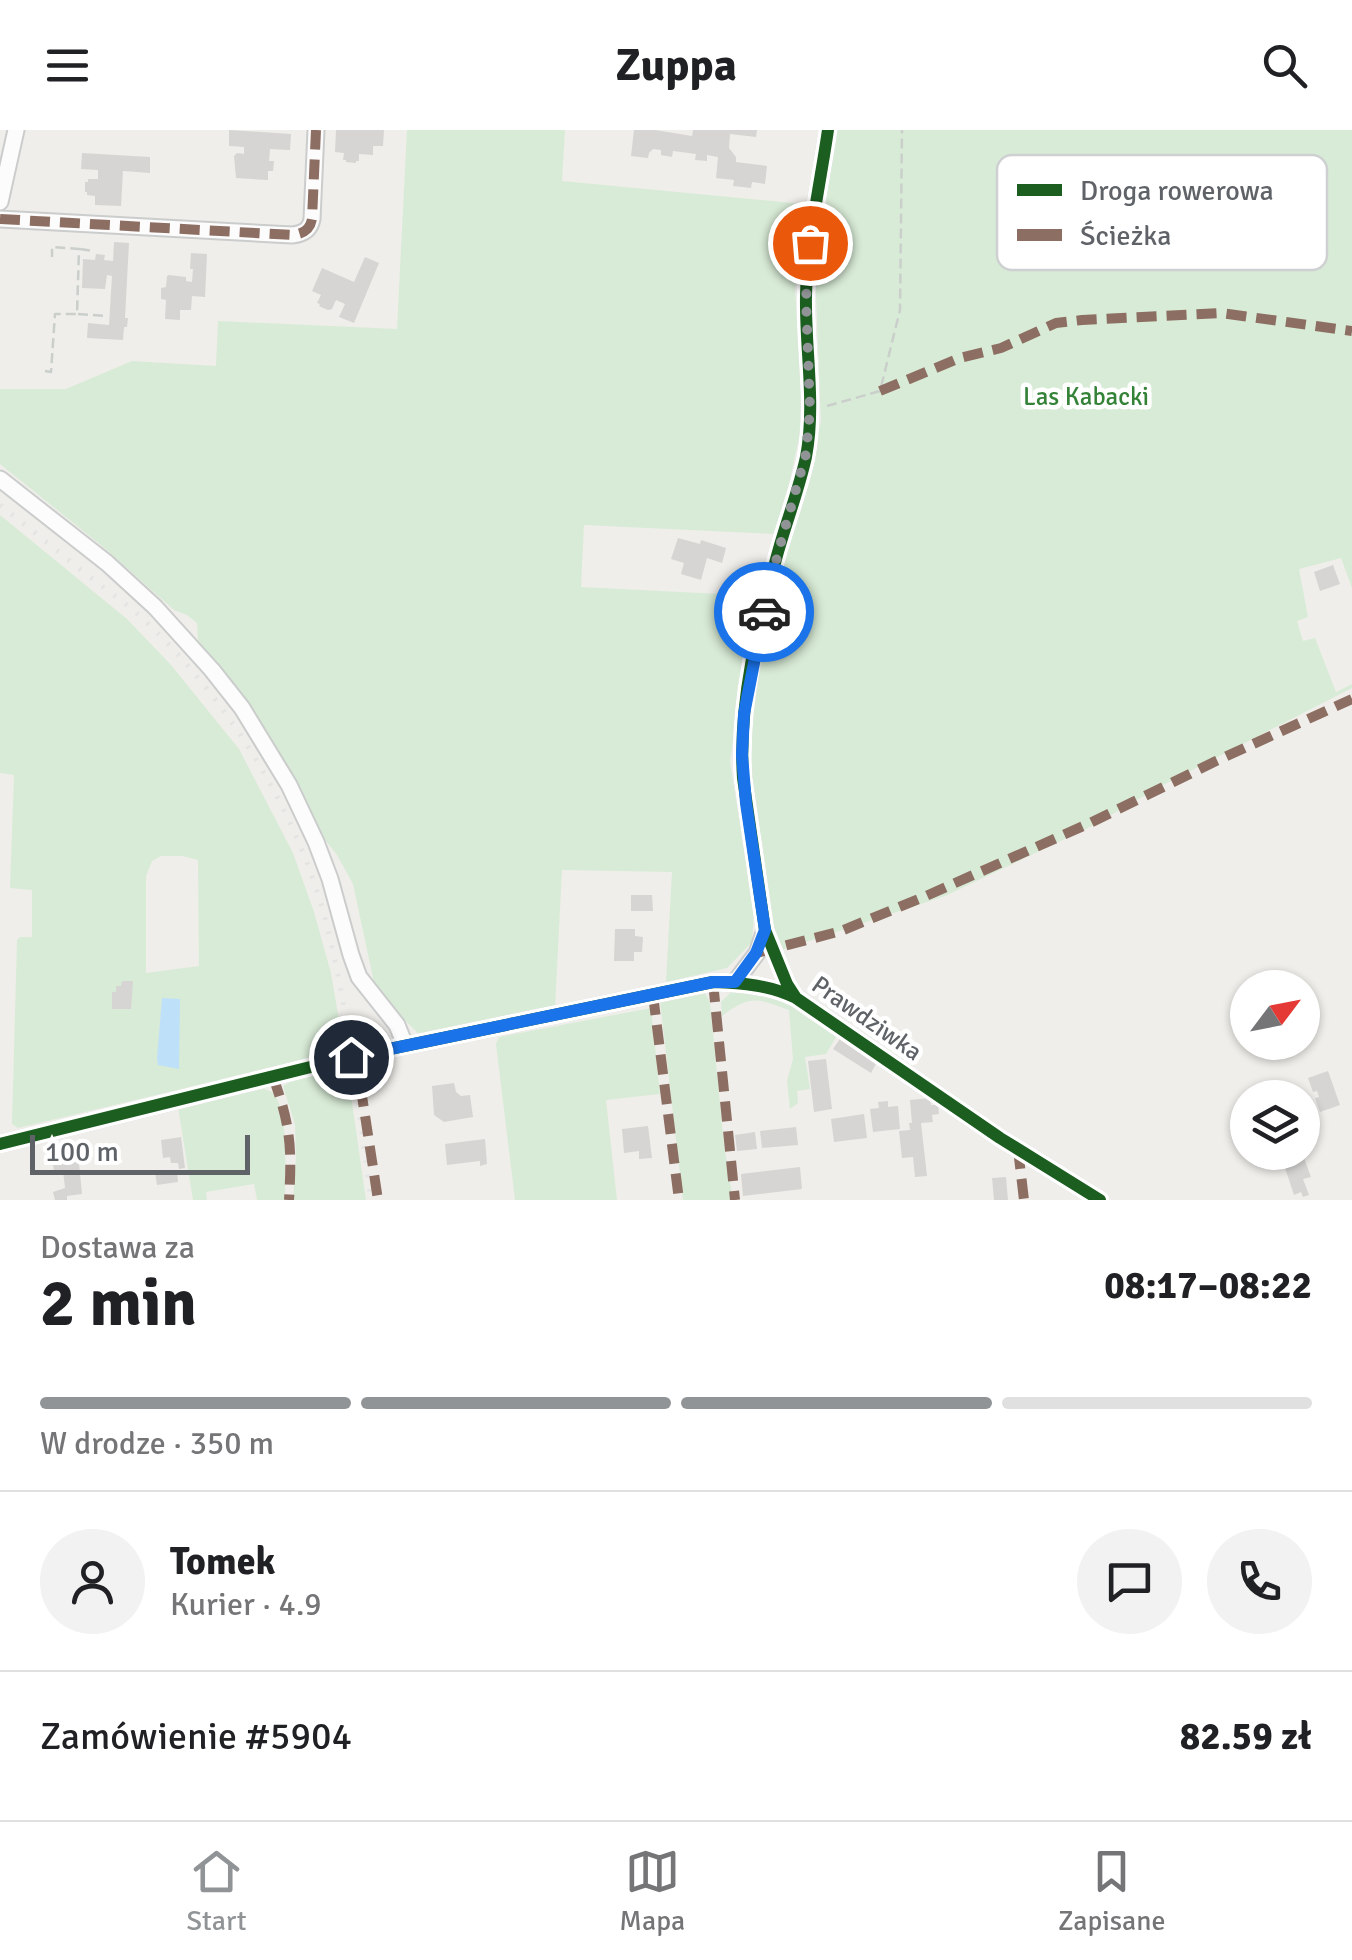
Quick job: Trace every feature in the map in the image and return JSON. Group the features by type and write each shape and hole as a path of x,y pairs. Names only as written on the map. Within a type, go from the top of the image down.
{"street":[{"path":"0,202 16,130"},
{"path":"0,219 304,233 312,219 316,130"},
{"name":"Prawdziwka","path":"828,130 807,269 810,410 806,454 778,553 744,714 743,778 765,930 796,998 1000,1138 1100,1200"},
{"path":"0,479 107,563 155,607 242,708 274,759 316,842 360,978 397,1025 405,1046"},
{"path":"735,982 756,953 765,930"},
{"path":"0,1144 351,1057 713,982 767,987 796,998"}],"path":[{"path":"810,410 880,391 900,310 902,130"},
{"path":"52,257 52,247 93,251"},
{"path":"76,314 79,249"},
{"path":"48,314 106,316"},
{"path":"45,371 51,372 55,314"}],"green space":[{"path":"407,130 565,130 562,181 803,204 795,289 803,400 799,438 775,534 584,525 581,587 760,596 741,682 730,762 754,912 752,942 727,968 666,982 672,872 562,870 555,1008 421,1036 376,992 353,884 322,836 268,734 198,640 197,623 174,610 0,464 0,389 66,389 132,361 216,366 218,321 397,329"},
{"name":"Las Kabacki","path":"831,130 1352,130 1352,588 1341,558 1299,569 1308,617 1297,621 1303,641 1315,638 1336,692 1352,684 1352,688 1092,826 945,896 779,951 750,815 750,735 770,604 821,422 815,270"},
{"path":"0,515 127,619 171,665 239,749 293,853 314,912 331,973 344,1050 18,1128 12,1124 17,940 32,937 32,890 10,888 14,775 0,773","holes":["161,856 198,860 199,966 146,973 146,876 152,861"]},
{"path":"733,990 765,993 838,1034 826,1054 805,1057 810,1089 797,1091 798,1103 790,1109 787,1081 793,1059 789,1010 754,1001 722,1016 721,1002"},
{"path":"705,993 710,1003 733,1200 683,1200 660,1001"},
{"path":"651,1008 660,1094 606,1100 617,1200 515,1200 496,1044 499,1037"},
{"path":"347,1067 366,1200 293,1200 295,1124 283,1086"},
{"path":"264,1089 276,1096 281,1109 285,1200 257,1200 254,1184 206,1192 207,1200 193,1200 178,1107"}],"water":[{"path":"162,998 180,999 179,1069 158,1065"}],"building":[{"path":"229,130 291,134 290,150 270,149 269,161 274,161 268,180 236,178 234,156 244,154 244,147 229,146"},
{"path":"336,130 384,130 383,146 373,146 373,155 359,154 356,163 346,162 344,153 335,152"},
{"path":"634,130 692,136 693,130 757,130 756,137 730,134 729,148 736,162 767,166 765,184 752,182 751,188 733,186 734,180 716,178 718,157 707,155 707,161 695,160 696,154 673,151 672,157 653,149 648,158 631,156"},
{"path":"82,153 150,157 150,173 123,171 121,206 95,205 95,196 85,192 85,182 98,179 98,170 81,169"},
{"path":"114,242 129,243 127,327 123,340 87,338 88,323 109,325 112,276 107,275 105,289 82,288 83,259 95,260 96,254 113,261"},
{"path":"191,253 207,254 205,297 192,296 191,310 180,310 180,320 165,319 166,300 161,299 161,288 166,287 169,275 186,277 186,281 192,282"},
{"path":"365,257 379,263 354,323 339,317 345,304 336,300 328,310 319,306 321,295 312,291 322,268 354,282"},
{"path":"678,538 726,548 722,563 707,558 701,580 681,574 684,563 671,559"},
{"path":"1333,565 1340,584 1320,591 1314,572"},
{"path":"631,895 652,895 653,911 631,911"},
{"path":"615,929 635,929 635,936 643,937 642,952 634,952 634,961 614,961"},
{"path":"122,981 133,981 131,1009 112,1009 112,992"},
{"path":"840,1039 877,1062 871,1073 833,1049"},
{"path":"826,1059 832,1109 814,1112 808,1061"},
{"path":"1328,1071 1340,1105 1320,1112 1320,1080 1308,1078"},
{"path":"454,1083 461,1096 470,1095 473,1117 444,1122 434,1115 432,1086"},
{"path":"930,1098 931,1105 938,1105 939,1114 932,1115 933,1122 921,1123 927,1176 915,1177 913,1157 902,1158 899,1131 910,1130 910,1100"},
{"path":"888,1101 888,1107 898,1106 900,1129 873,1132 870,1109 879,1108 878,1102"},
{"path":"864,1114 867,1138 834,1142 831,1119"},
{"path":"648,1126 652,1158 639,1159 639,1151 624,1153 622,1129"},
{"path":"796,1127 798,1145 762,1148 760,1131"},
{"path":"755,1132 757,1149 737,1151 735,1135"},
{"path":"181,1137 185,1168 179,1169 170,1157 163,1158 161,1140"},
{"path":"485,1139 487,1164 480,1166 480,1161 447,1165 445,1144"},
{"path":"78,1153 82,1194 55,1200 53,1192 65,1188 63,1171 54,1172 53,1165 62,1164 61,1155"},
{"path":"800,1167 802,1189 743,1196 741,1174"},
{"path":"1286,1170 1308,1170 1311,1177 1303,1179 1309,1195 1294,1195"},
{"path":"177,1171 178,1182 157,1185 155,1172"},
{"path":"1006,1177 1008,1200 994,1200 992,1178"}],"railway":[{"path":"0,505 131,609 174,650 230,720 278,798 314,881 334,956 371,1200"}],"marked path":[{"path":"0,219 299,234 308,229 312,219 316,130"},
{"path":"880,391 960,358 1001,348 1056,323 1221,313 1352,331"},
{"path":"757,953 841,931 926,896 1352,699"},
{"path":"713,982 735,1200"},
{"path":"653,995 679,1200"},
{"path":"356,1057 378,1200"},
{"path":"273,1077 289,1138 289,1200"},
{"path":"1018,1149 1024,1200"}],"cycle path":[{"path":"828,130 807,276 809,437 763,607 744,721 743,778 765,930 796,998 1000,1138 1100,1200"},
{"path":"0,1144 351,1057 713,982 766,987 796,998"}],"way so far":[{"path":"764,612 806,454 810,410 806,299 810,243"}],"route":[{"path":"351,1057 713,982 735,982 756,953 765,930 742,755 744,714 764,612"}]}
